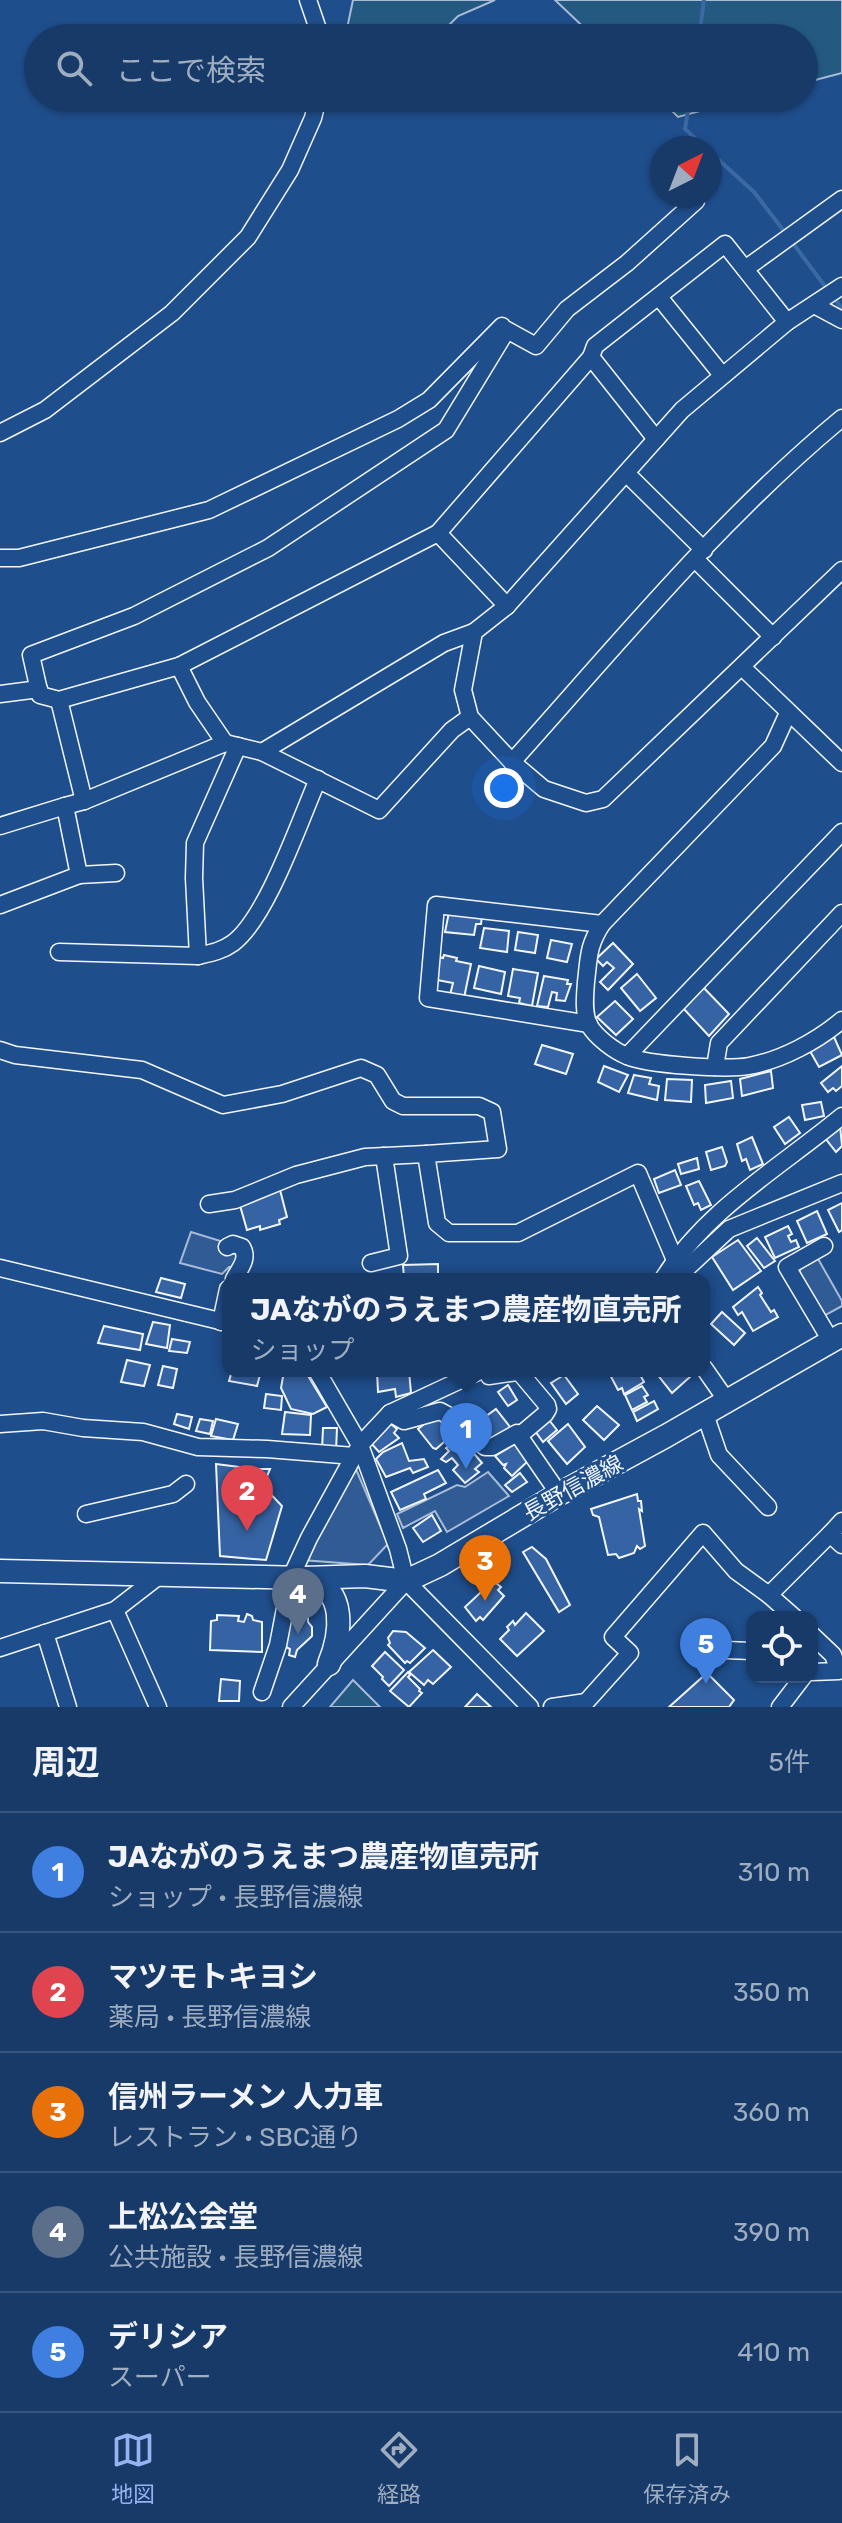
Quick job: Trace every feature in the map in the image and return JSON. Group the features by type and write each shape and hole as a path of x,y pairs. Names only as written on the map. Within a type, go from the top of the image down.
{"main road":[{"name":"長野信濃線","path":"406,1581 440,1565 559,1494 836,1338"},
{"path":"0,1571 298,1578 365,1576 406,1581"},
{"path":"298,1578 319,1582 331,1593 338,1611 339,1635 329,1664"}],"street":[{"path":"308,0 316,24"},
{"path":"0,433 45,410 172,313 248,237 290,170 314,112"},
{"path":"745,269 842,199"},
{"path":"0,558 19,558 209,510 398,419 429,400 501,325 536,346 567,309 627,263 688,208"},
{"path":"507,330 446,430 268,548 134,616 31,655 40,695 59,700 179,666 438,533 591,357 595,346 725,244 787,322"},
{"path":"262,752 444,643 474,632 507,606 682,410 787,322 842,286"},
{"path":"659,297 722,375"},
{"path":"814,305 842,320"},
{"path":"591,357 656,439"},
{"path":"512,762 699,554 795,457 842,418"},
{"path":"626,473 773,637"},
{"path":"438,533 507,606"},
{"path":"474,632 463,690 470,717 512,762 544,789 586,803 603,799 842,570"},
{"path":"179,666 197,702 232,744 262,752 379,810 452,730 470,717"},
{"path":"742,667 842,763"},
{"path":"0,694 39,689"},
{"path":"59,700 84,801"},
{"path":"788,713 773,746 602,924 590,943 584,998 589,1024 602,1039 627,1056 671,1064 749,1066 792,1052 842,1020"},
{"path":"0,826 84,801 232,744"},
{"path":"198,956 195,843 232,744"},
{"path":"59,952 198,956 217,952 235,941 262,908 318,779"},
{"path":"65,806 79,875"},
{"path":"627,1056 840,837"},
{"path":"0,905 79,875 116,873"},
{"path":"589,1024 428,998 436,905 602,924"},
{"path":"715,1067 719,1043 842,913"},
{"path":"0,1050 15,1055 142,1070 223,1105 282,1094 361,1068 377,1075 393,1101 403,1106 479,1106 492,1112 498,1149 365,1157 296,1175 235,1200 209,1204"},
{"path":"669,1273 675,1260 728,1206 763,1175 842,1116"},
{"path":"426,1154 437,1223 449,1233 518,1233 638,1173 675,1260"},
{"path":"371,1263 399,1256 384,1156"},
{"path":"679,1273 729,1229 842,1183"},
{"path":"227,1247 233,1244 242,1247 245,1253 238,1273"},
{"path":"824,1246 787,1267 836,1338"},
{"path":"0,1268 222,1321"},
{"path":"320,1377 357,1450 398,1549 406,1581 530,1707"},
{"path":"262,1692 309,1538 357,1450 390,1413 467,1377"},
{"path":"519,1436 548,1409 524,1377"},
{"path":"710,1377 727,1401"},
{"path":"390,1413 404,1421 440,1411 455,1419 485,1447 492,1447 517,1433 559,1494"},
{"path":"705,1414 719,1455 768,1507"},
{"path":"0,1424 43,1421 83,1428 143,1432 198,1447 357,1450"},
{"path":"86,1514 173,1494 186,1484"},
{"path":"769,1595 836,1539 842,1521"},
{"path":"552,1707 586,1702 630,1653 613,1637 703,1533 736,1571 787,1611"},
{"path":"0,1648 115,1610 159,1576"},
{"path":"291,1707 406,1581"},
{"path":"115,1610 158,1707"},
{"path":"45,1633 68,1707"},
{"path":"818,1641 833,1655 839,1671 818,1672"},
{"path":"725,1650 746,1651"},
{"path":"780,1707 798,1683"}],"shaded area":[{"path":"353,0 495,0 458,16 450,24 348,24"},
{"path":"555,0 842,0 842,73 818,79 818,24 580,24"},
{"path":"673,112 697,112 678,117"},
{"path":"191,1232 224,1242 232,1254 239,1253 237,1267 229,1267 222,1274 180,1263"},
{"path":"817,1257 842,1301 842,1306 822,1317 799,1276 801,1265"},
{"path":"355,1467 388,1544 368,1565 302,1560"},
{"path":"488,1472 509,1496 447,1532 435,1511 403,1528 397,1514 457,1485 465,1487"},
{"path":"353,1680 380,1707 330,1707"}],"building":[{"path":"449,912 482,916 481,924 476,924 474,935 445,932"},
{"path":"484,928 509,931 507,952 480,948"},
{"path":"518,932 538,935 535,953 515,950"},
{"path":"551,940 572,944 567,962 547,958"},
{"path":"613,943 633,964 608,990 600,982 614,968 607,962 603,966 596,959"},
{"path":"444,955 471,964 464,998 450,995 453,983 432,979 438,957 443,958"},
{"path":"479,966 505,972 501,994 474,988"},
{"path":"513,969 538,973 532,1006 519,1003 520,998 508,996"},
{"path":"637,974 656,998 640,1011 621,988"},
{"path":"544,976 568,980 567,984 571,984 565,1001 556,1000 557,993 552,992 548,1007 537,1006"},
{"path":"702,986 729,1014 709,1036 682,1007"},
{"path":"615,1001 633,1019 616,1035 597,1017"},
{"path":"834,1037 842,1055 819,1067 810,1051"},
{"path":"542,1045 573,1054 566,1074 535,1064"},
{"path":"604,1066 628,1075 619,1092 598,1082"},
{"path":"842,1066 842,1086 828,1092 821,1083"},
{"path":"771,1071 773,1088 742,1096 740,1079"},
{"path":"634,1075 651,1078 649,1084 659,1086 657,1100 628,1093"},
{"path":"667,1079 692,1080 691,1102 665,1100"},
{"path":"731,1081 733,1098 706,1103 705,1085"},
{"path":"821,1102 824,1116 805,1120 802,1105"},
{"path":"789,1117 800,1133 785,1144 774,1127"},
{"path":"840,1125 842,1146 836,1152 825,1138"},
{"path":"752,1137 763,1164 750,1170 746,1159 742,1161 737,1144"},
{"path":"722,1147 727,1162 725,1166 711,1170 706,1152"},
{"path":"697,1158 699,1169 681,1174 678,1164"},
{"path":"675,1170 681,1185 659,1193 654,1179"},
{"path":"699,1181 711,1205 701,1210 698,1203 694,1205 686,1186"},
{"path":"279,1186 287,1217 279,1220 280,1224 247,1230 239,1202"},
{"path":"842,1203 842,1230 839,1232 828,1210"},
{"path":"817,1211 827,1234 807,1243 797,1221"},
{"path":"788,1226 792,1234 788,1236 791,1242 796,1240 799,1247 775,1258 765,1237"},
{"path":"757,1238 775,1261 764,1268 747,1246"},
{"path":"738,1240 761,1271 733,1290 712,1257"},
{"path":"438,1264 438,1273 404,1273 403,1265"},
{"path":"161,1278 185,1284 181,1298 156,1292"},
{"path":"758,1287 771,1312 774,1310 778,1317 753,1331 742,1312 738,1315 733,1307"},
{"path":"722,1312 745,1333 734,1345 711,1324"},
{"path":"153,1322 170,1325 167,1348 146,1344"},
{"path":"104,1326 143,1334 140,1350 98,1343"},
{"path":"172,1339 190,1342 187,1353 169,1351"},
{"path":"127,1360 150,1365 144,1386 121,1382"},
{"path":"163,1366 177,1369 173,1388 158,1385"},
{"path":"230,1377 259,1377 257,1386 229,1381"},
{"path":"283,1377 309,1377 327,1407 313,1414 291,1409 281,1388"},
{"path":"377,1377 410,1377 411,1393 396,1397 395,1389 378,1392"},
{"path":"565,1377 578,1394 566,1404 551,1383"},
{"path":"611,1377 641,1377 644,1382 624,1394 622,1388 618,1390"},
{"path":"659,1377 690,1377 672,1393"},
{"path":"508,1385 517,1400 508,1406 498,1392"},
{"path":"642,1386 648,1395 644,1397 647,1402 632,1410 625,1395"},
{"path":"266,1394 282,1396 281,1410 264,1408"},
{"path":"654,1401 658,1409 637,1421 633,1412"},
{"path":"597,1406 619,1425 604,1440 583,1420"},
{"path":"496,1409 510,1427 492,1442 478,1422"},
{"path":"285,1412 311,1415 310,1435 282,1434"},
{"path":"177,1414 192,1417 189,1429 174,1424"},
{"path":"437,1417 445,1426 447,1423 454,1429 452,1435 436,1449 418,1429"},
{"path":"200,1419 213,1421 210,1434 196,1431"},
{"path":"216,1419 238,1424 233,1440 211,1436"},
{"path":"549,1420 557,1430 543,1442 535,1431"},
{"path":"391,1424 397,1429 394,1433 399,1438 379,1452 370,1442"},
{"path":"568,1424 585,1447 567,1464 548,1441"},
{"path":"323,1428 337,1428 336,1451 322,1450"},
{"path":"460,1437 482,1463 475,1469 479,1472 465,1483 453,1470 458,1465 452,1458 446,1462 441,1459 449,1451 446,1448"},
{"path":"402,1443 409,1461 424,1459 428,1467 413,1473 410,1468 386,1477 376,1459"},
{"path":"515,1444 528,1461 512,1476 504,1468 506,1464 503,1465 495,1456"},
{"path":"216,1464 270,1469 263,1486 282,1506 266,1560 220,1556"},
{"path":"438,1470 446,1483 424,1494 426,1499 400,1510 391,1492"},
{"path":"520,1473 527,1482 512,1492 505,1485"},
{"path":"637,1494 638,1501 641,1501 642,1511 639,1509 645,1546 640,1549 637,1546 634,1553 619,1558 616,1554 608,1555 599,1517 593,1515 591,1509"},
{"path":"432,1515 441,1531 423,1542 413,1528"},
{"path":"532,1547 546,1559 570,1605 559,1612 523,1552"},
{"path":"495,1579 501,1587 498,1590 504,1596 483,1620 480,1617 476,1621 465,1607"},
{"path":"526,1613 544,1631 517,1656 500,1639 513,1621 515,1625"},
{"path":"247,1614 253,1620 262,1622 262,1652 210,1650 211,1621 217,1620 217,1615 239,1616 238,1621 244,1622"},
{"path":"304,1614 312,1627 312,1636 297,1650 295,1657 289,1655 290,1649 284,1646 288,1617 303,1620"},
{"path":"393,1631 406,1632 425,1648 410,1663 405,1663 388,1645"},
{"path":"433,1650 451,1667 433,1684 428,1680 424,1685 409,1672"},
{"path":"385,1652 404,1670 389,1686 372,1666"},
{"path":"408,1672 408,1677 422,1693 409,1707 390,1691"},
{"path":"707,1673 734,1700 729,1707 669,1707"},
{"path":"221,1679 240,1681 239,1701 219,1701"},
{"path":"477,1694 491,1707 465,1707"}],"waterway":[{"path":"701,24 704,0"},
{"path":"688,112 685,129 693,136"},
{"path":"722,163 754,192 787,235"},
{"path":"792,242 827,289"},
{"path":"833,296 842,309"}],"place":[{"name":"JAながのうえまつ農産物直売所","path":"466,1469"},
{"name":"マツモトキヨシ","path":"247,1531"},
{"name":"信州ラーメン 人力車","path":"485,1601"},
{"name":"上松公会堂","path":"298,1634"},
{"name":"デリシア","path":"706,1684"}]}
